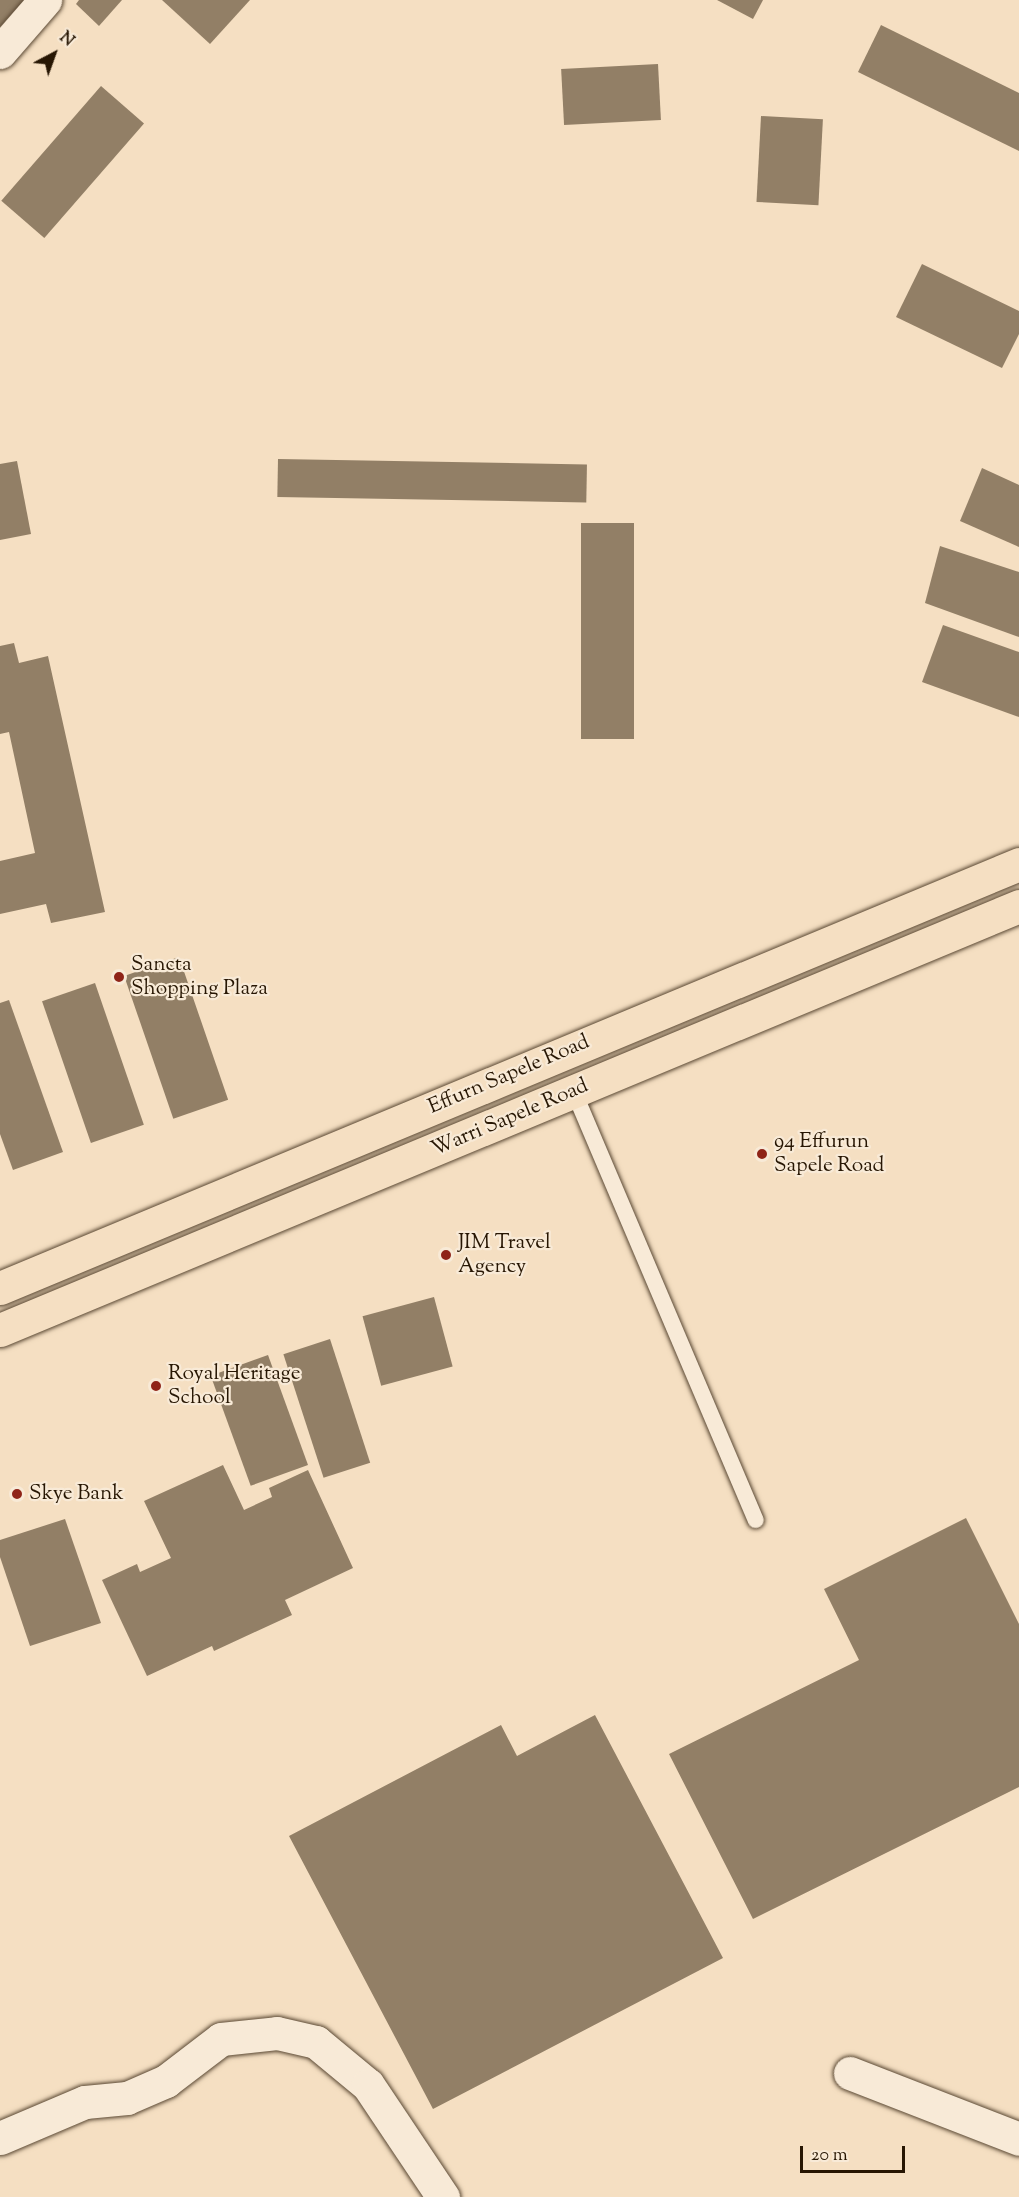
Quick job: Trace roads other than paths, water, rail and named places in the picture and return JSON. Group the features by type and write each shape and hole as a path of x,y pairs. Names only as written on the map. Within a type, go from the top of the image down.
{"highway":[{"name":"Effurn Sapele Road","path":"0,1288 1019,864"},
{"name":"Warri Sapele Road","path":"0,1330 1019,906"}],"street":[{"path":"0,52 45,0"},
{"path":"0,2138 85,2102 126,2098 166,2081 221,2039 277,2033 316,2042 368,2085 443,2197"},
{"path":"850,2073 1019,2139"}],"lane":[{"path":"574,1092 756,1520"}],"place":[{"name":"Sancta Shopping Plaza","path":"119,977"},
{"name":"94 Effurun Sapele Road","path":"762,1154"},
{"name":"JIM Travel Agency","path":"446,1255"},
{"name":"Royal Heritage School","path":"156,1386"},
{"name":"Skye Bank","path":"17,1494"}]}
